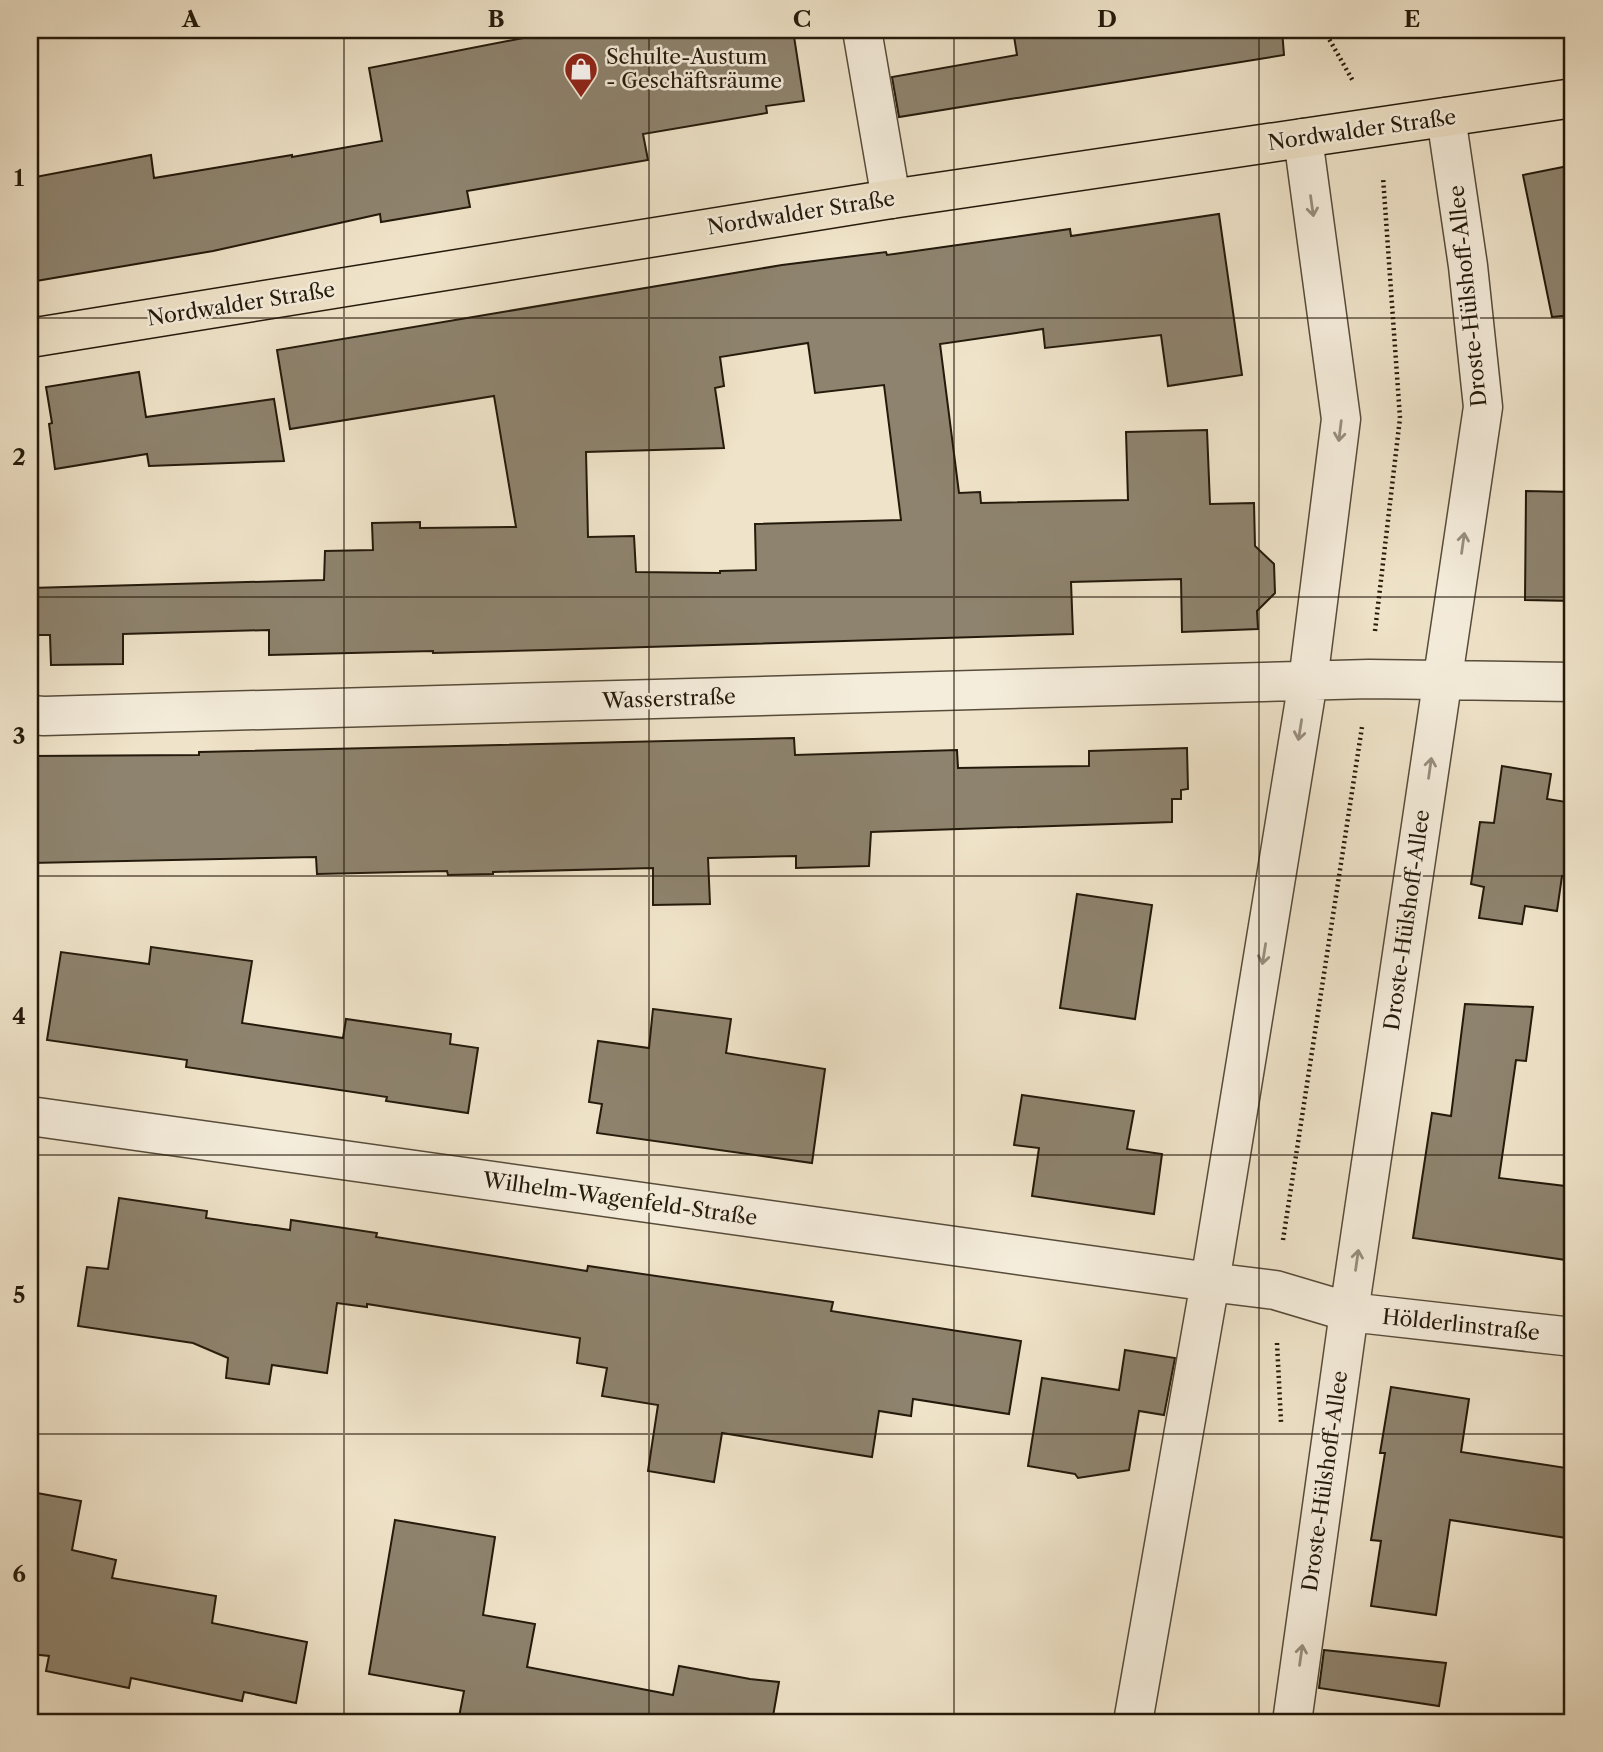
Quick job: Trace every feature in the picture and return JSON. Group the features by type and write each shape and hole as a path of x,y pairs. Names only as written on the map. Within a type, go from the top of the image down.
{"main road":[{"name":"Nordwalder Straße","path":"30,338 891,199 1573,98"}],"street":[{"path":"862,30 891,199"},
{"name":"Droste-Hülshoff-Allee","path":"1292,1722 1349,1312 1483,407 1468,266 1446,117"},
{"path":"1133,1722 1210,1282 1308,681 1342,419 1303,138"},
{"name":"Wasserstraße","path":"30,715 1370,679 1573,682"},
{"name":"Wilhelm-Wagenfeld-Straße","path":"30,1116 1275,1290"},
{"name":"Hölderlinstraße","path":"1275,1290 1349,1312 1573,1337"}],"path":[{"path":"1282,1429 1275,1290 1370,679 1400,418 1380,126"}],"building":[{"path":"564,30 793,30 804,101 766,106 767,113 643,134 648,160 467,191 470,207 381,222 380,214 213,251 30,282 30,178 151,155 154,178 382,141 369,68"},
{"path":"1013,30 1282,30 1284,55 899,117 892,77 1017,55"},
{"path":"1573,165 1573,315 1552,317 1523,175"},
{"path":"1219,214 1242,375 1168,386 1161,335 1045,348 1043,329 940,344 959,493 980,492 981,503 1128,500 1126,432 1207,430 1210,504 1254,503 1255,546 1274,564 1275,593 1257,611 1258,629 1182,632 1181,579 1071,582 1073,634 433,653 269,655 269,630 123,634 123,664 51,665 50,635 30,635 30,588 324,580 325,551 373,550 372,523 420,522 420,528 516,527 494,396 290,429 277,350 782,265 886,252 887,255 1070,229 1071,236","holes":["808,343 815,393 884,385 901,520 755,524 756,570 720,573 636,572 634,536 588,537 586,452 724,448 715,388 724,386 720,357"]},
{"path":"139,372 146,417 274,399 284,461 149,466 147,454 55,469 46,387"},
{"path":"1526,491 1573,492 1573,601 1525,600"},
{"path":"794,738 795,755 957,750 958,768 1089,766 1089,751 1187,748 1188,789 1181,790 1181,799 1172,799 1172,822 871,832 869,866 796,868 796,856 708,858 710,904 653,905 653,868 448,875 447,871 317,874 316,857 31,863 30,756 199,755 199,752"},
{"path":"1502,766 1551,774 1547,799 1573,803 1573,878 1562,876 1557,911 1525,906 1522,924 1479,918 1484,887 1471,884 1480,822 1494,823"},
{"path":"1077,894 1152,905 1135,1019 1060,1008"},
{"path":"151,947 252,961 242,1023 343,1038 346,1019 451,1034 450,1044 478,1048 468,1113 386,1101 387,1097 186,1067 187,1060 47,1040 61,952 149,964"},
{"path":"1465,1004 1533,1007 1526,1061 1516,1060 1499,1178 1573,1187 1573,1261 1413,1238 1432,1113 1451,1116"},
{"path":"653,1009 731,1019 726,1053 825,1069 812,1163 597,1133 602,1104 589,1102 598,1041 649,1048"},
{"path":"1022,1095 1134,1111 1127,1149 1162,1154 1154,1214 1032,1196 1039,1148 1014,1145"},
{"path":"119,1198 207,1211 206,1218 290,1230 291,1220 377,1233 376,1237 587,1271 588,1266 833,1302 831,1311 1021,1341 1009,1414 913,1399 911,1416 879,1411 872,1457 722,1433 714,1482 648,1471 658,1405 602,1396 607,1368 577,1363 580,1338 367,1304 367,1307 337,1303 327,1373 272,1365 269,1384 226,1378 228,1358 193,1343 78,1326 87,1267 108,1269"},
{"path":"1125,1350 1175,1358 1164,1415 1139,1411 1129,1470 1078,1478 1075,1474 1028,1466 1042,1378 1119,1390"},
{"path":"1391,1387 1469,1399 1461,1452 1573,1469 1573,1539 1450,1520 1436,1615 1371,1606 1381,1541 1371,1540 1385,1453 1380,1453"},
{"path":"37,1493 81,1501 72,1550 116,1560 112,1578 216,1596 212,1623 307,1642 296,1703 244,1692 242,1701 131,1678 129,1688 46,1671 49,1656 30,1654 30,1530"},
{"path":"395,1520 495,1537 483,1615 535,1624 527,1667 673,1695 679,1666 779,1682 772,1722 458,1722 464,1691 369,1674"},
{"path":"1324,1650 1446,1663 1439,1706 1319,1688"}],"place":[{"name":"Schulte-Austum - Geschäftsräume","path":"581,99"}]}
